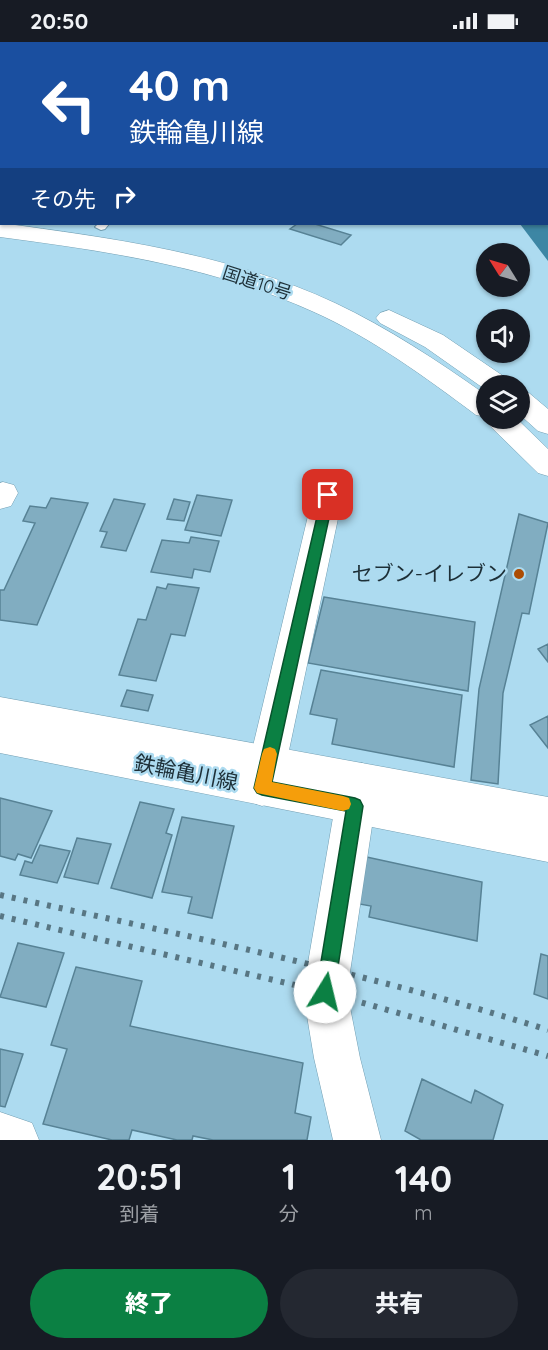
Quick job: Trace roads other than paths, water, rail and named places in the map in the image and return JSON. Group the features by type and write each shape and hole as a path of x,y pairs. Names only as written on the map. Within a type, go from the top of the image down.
{"main road":[{"name":"国道10号","path":"102,225 200,247 262,264 338,292 434,341 483,375"},
{"name":"国道10号","path":"0,230 87,241 186,261 261,283 323,306 409,353 476,401"},
{"path":"530,408 548,424"},
{"path":"510,429 548,466"},
{"path":"265,776 328,495"},
{"name":"鉄輪亀川線","path":"0,713 265,776"},
{"name":"鉄輪亀川線","path":"0,737 265,776 358,793 548,816"},
{"path":"357,1140 337,1058 325,992 358,793"},
{"name":"鉄輪亀川線","path":"358,793 548,843"},
{"path":"0,1136 15,1140"}],"water":[{"path":"521,225 548,225 548,261"}],"railway":[{"path":"0,895 207,940 344,973 412,990 548,1030"},
{"path":"0,916 325,992 548,1056"}],"place":[{"name":"セブン-イレブン","path":"519,574"}]}
